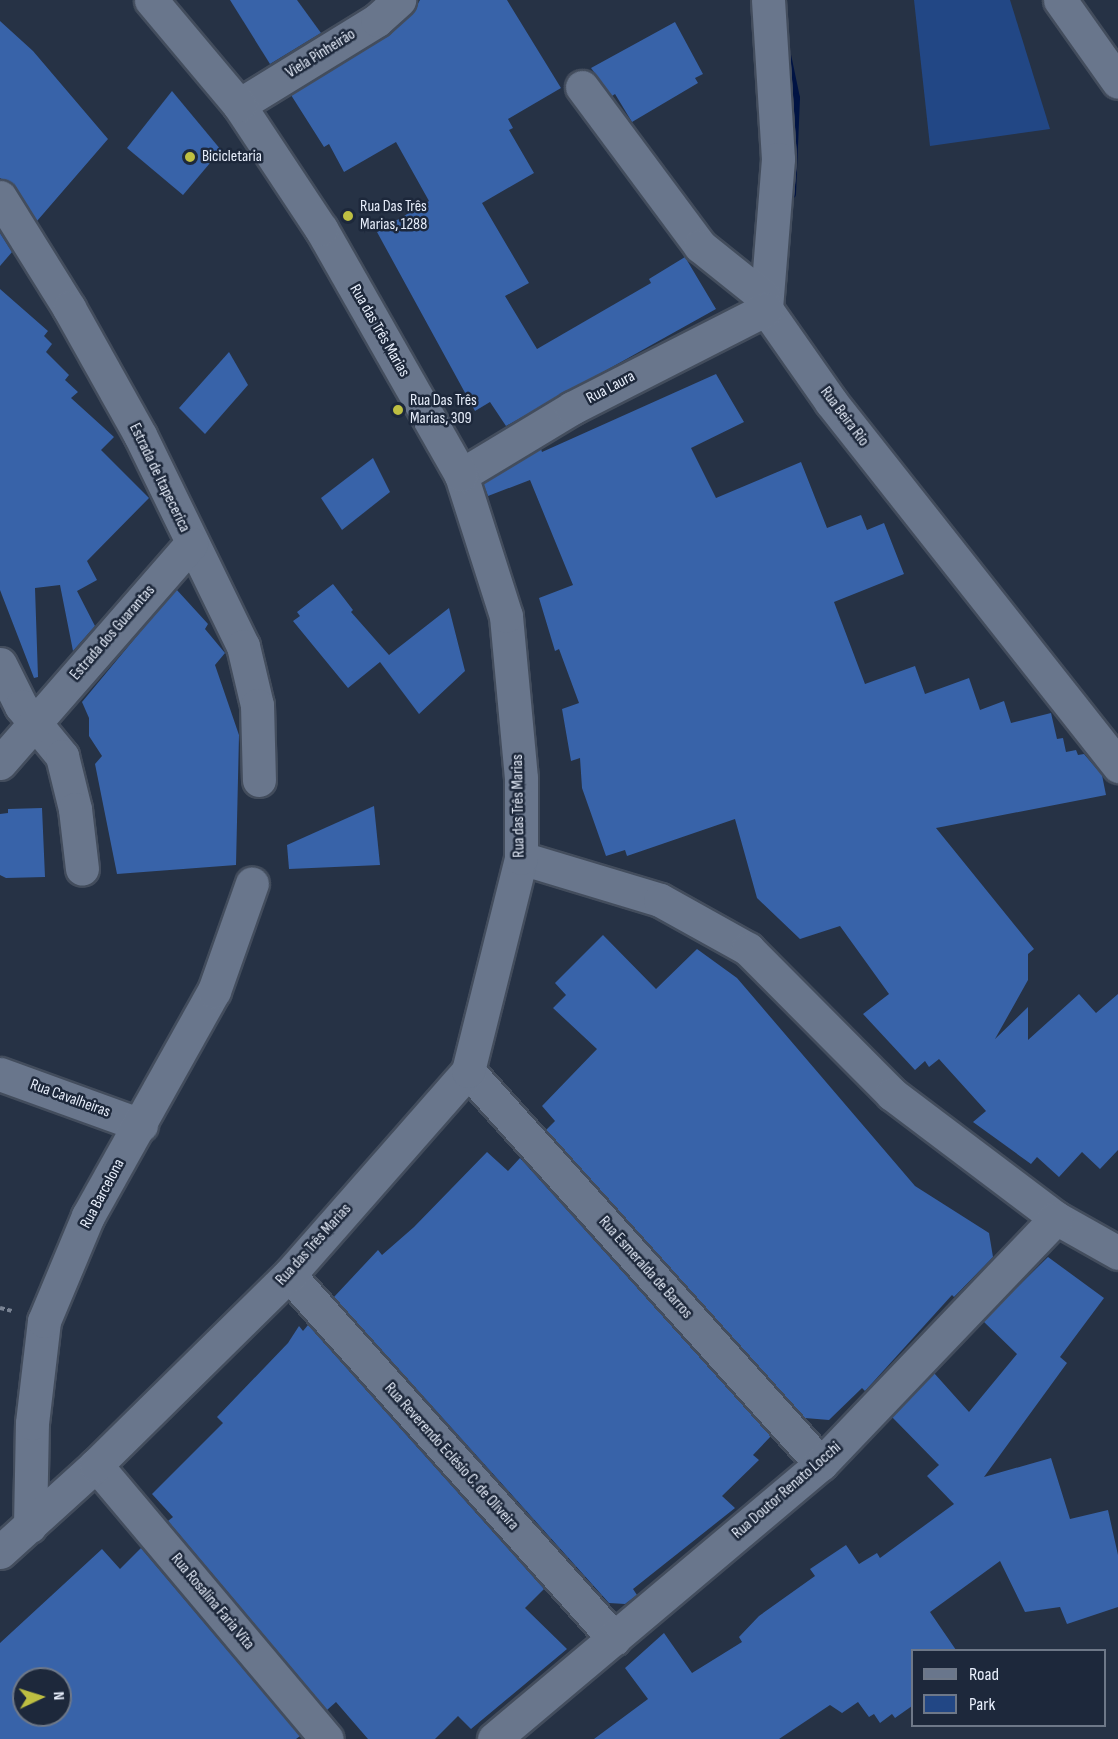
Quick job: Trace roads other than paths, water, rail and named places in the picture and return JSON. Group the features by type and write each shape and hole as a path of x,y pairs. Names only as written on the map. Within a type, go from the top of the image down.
{"street":[{"name":"Rua das Três Marias","path":"0,1552 96,1465 289,1275 468,1071 521,858 521,778 506,616 461,475 321,228 239,105 151,0"},
{"name":"Viela Pinheirão","path":"239,105 377,20 399,0"},
{"path":"766,304 778,159 768,0"},
{"path":"1060,0 1118,82"},
{"name":"Rua Beira Rio","path":"582,87 700,246 766,304 831,402 1118,766"},
{"name":"Estrada de Itapecerica","path":"0,197 69,308 140,435 191,544 243,646 257,705 259,780"},
{"name":"Rua Laura","path":"461,475 572,408 766,304"},
{"name":"Estrada dos Guarantas","path":"0,763 34,721 191,544"},
{"path":"0,664 8,685 63,756 75,809 82,869"},
{"path":"521,858 660,900 748,949 892,1094 1056,1218 1115,1245"},
{"name":"Rua Barcelona","path":"30,1526 33,1424 44,1321 88,1216 214,991 252,883"},
{"name":"Rua Esmeralda de Barros","path":"468,1071 821,1464"},
{"name":"Rua Cavalheiras","path":"0,1074 141,1125"},
{"name":"Rua Doutor Renato Locchi","path":"494,1739 821,1464 1056,1218"},
{"name":"Rua Reverendo Eclésio C. de Oliveira","path":"289,1275 614,1639"},
{"name":"Rua Rosalina Faria Vita","path":"96,1465 327,1739"}],"waterway":[{"path":"786,55 795,98 791,194"}],"place":[{"name":"Bicicletaria","path":"190,157"},
{"name":"Rua Das Três Marias, 1288","path":"348,216"},
{"name":"Rua Das Três Marias, 309","path":"398,410"}]}
